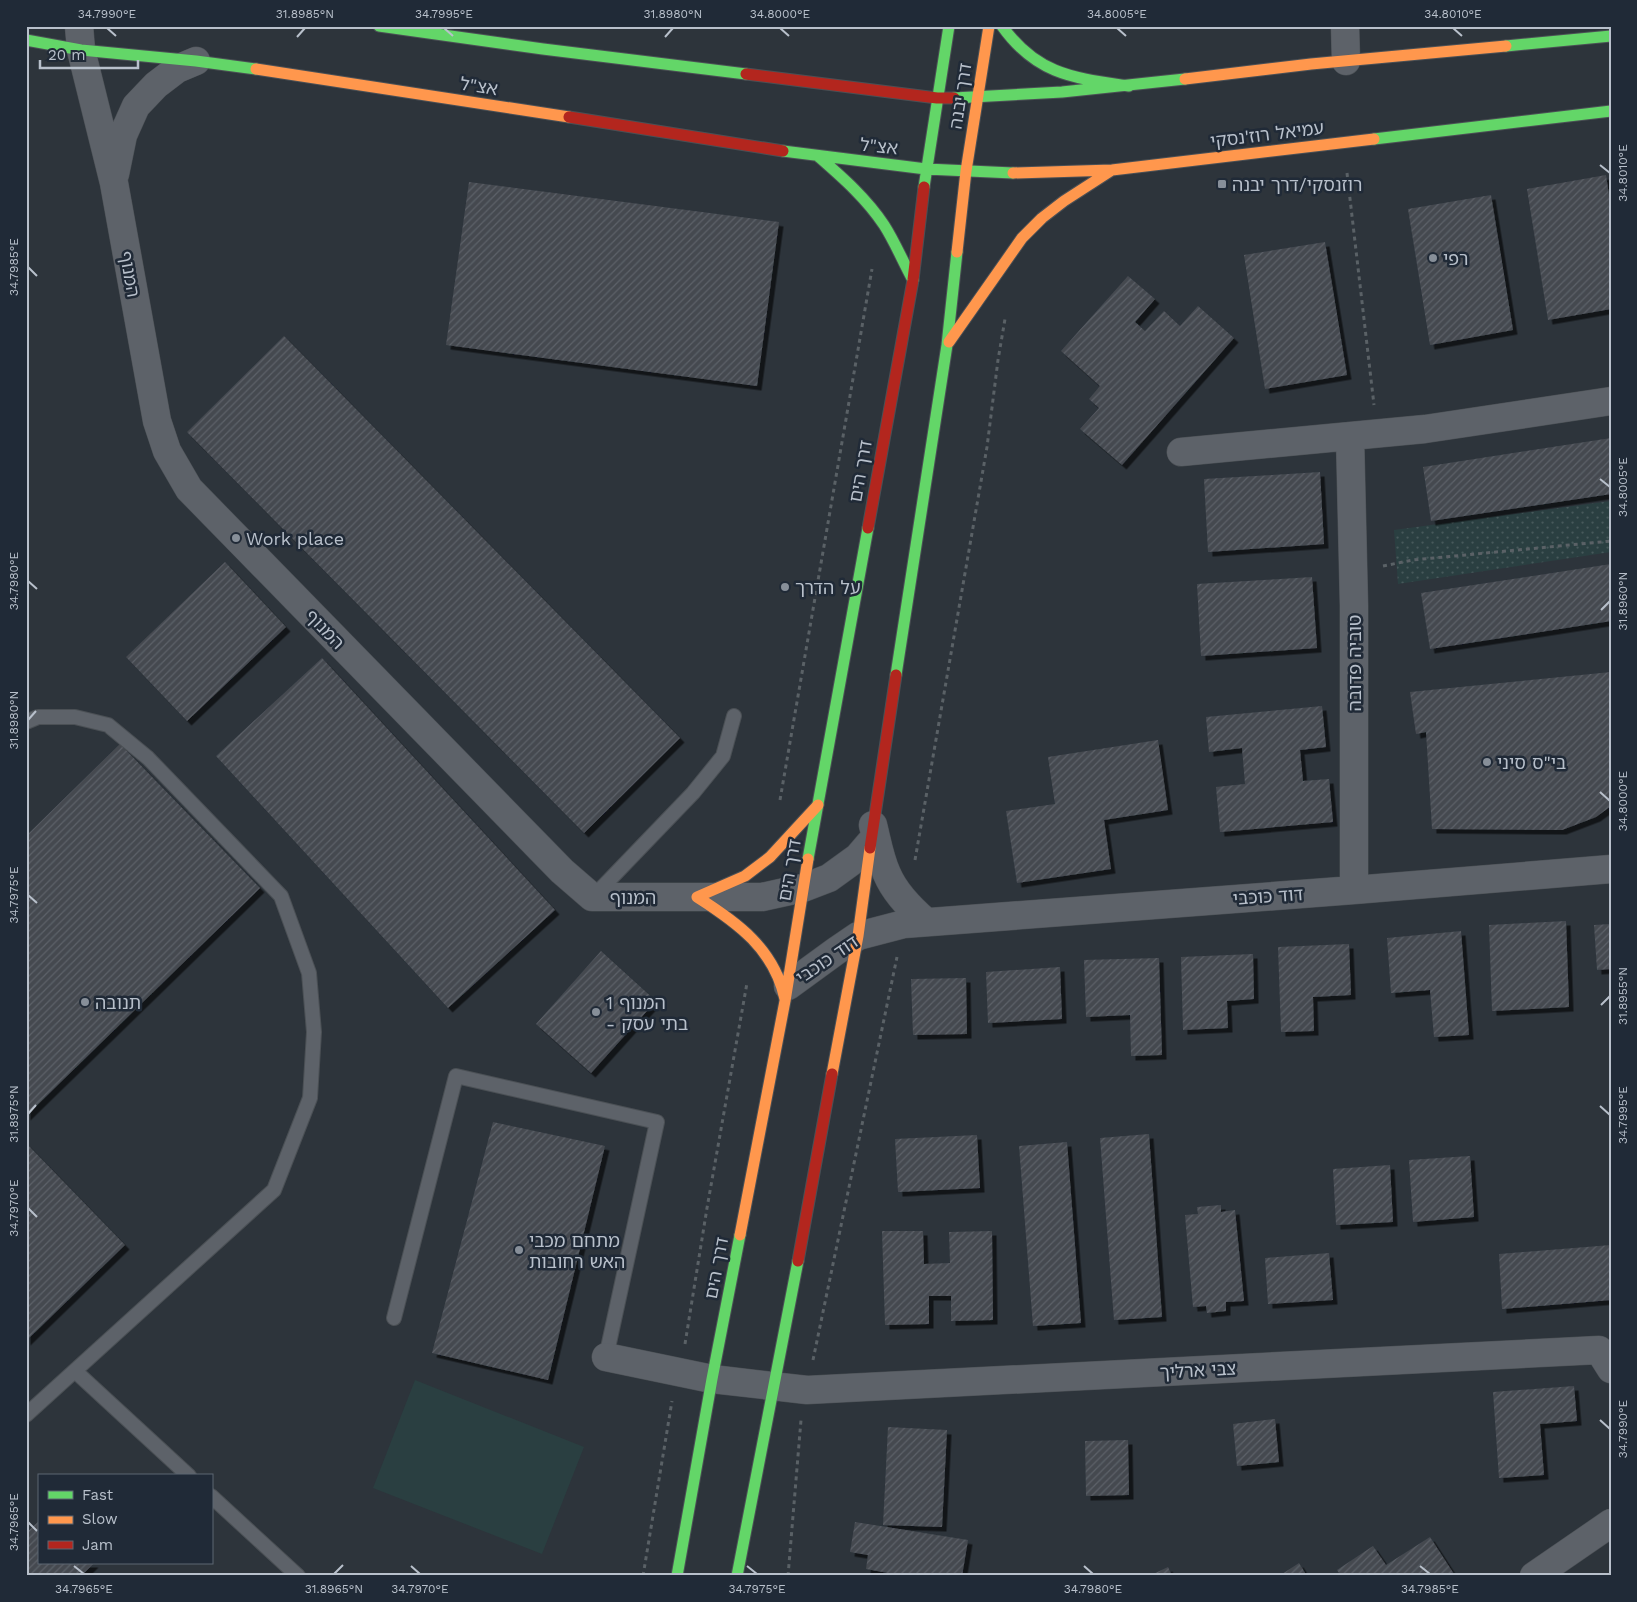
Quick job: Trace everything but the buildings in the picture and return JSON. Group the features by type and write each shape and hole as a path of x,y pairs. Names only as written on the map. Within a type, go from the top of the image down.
{"main road":[{"path":"380,26 553,51 937,98 1129,86 1346,60 1611,36"},
{"name":"דרך יבנה","path":"926,169 949,26"},
{"name":"דרך יבנה","path":"966,171 989,26"},
{"path":"1002,26 1008,37 1026,55 1060,73 1079,79 1129,86"},
{"name":"אצ\"ל","path":"26,40 80,38 196,61 339,81 819,158 926,169"},
{"name":"עמיאל רוז'נסקי","path":"926,169 1022,173 1112,170 1611,111"},
{"path":"819,158 846,180 880,219 912,280"},
{"name":"דרך הים","path":"677,1576 712,1380 787,994 803,888 912,280 926,169"},
{"path":"947,345 1000,268 1022,238 1037,222 1073,194 1112,170"},
{"path":"737,1576 858,936 871,834 947,345 966,171"},
{"path":"698,897 745,876 770,857 818,805"},
{"path":"698,897 722,912 755,942 778,974 787,994"}],"street":[{"path":"1345,26 1346,60"},
{"name":"המנוף","path":"80,38 114,183 156,421 167,451 189,489 555,864 592,898 762,897 803,888 828,878 858,857 871,834"},
{"path":"114,183 123,135 136,106 177,69 196,61"},
{"path":"1181,452 1426,429 1611,402"},
{"name":"טוביה פדובה","path":"1350,436 1353,572 1354,890"},
{"path":"871,834 894,888 916,914 926,922"},
{"name":"דוד כוכבי","path":"787,994 836,950 858,936 904,924 1611,869"},
{"name":"צבי ארליך","path":"606,1357 712,1380 807,1390 1607,1356"},
{"path":"1534,1576 1611,1523"}],"lane":[{"path":"592,898 693,792 723,756 734,716"},
{"path":"26,722 38,717 75,717 108,725 148,758 280,896 309,973 314,1032 310,1098 274,1190 26,1415"},
{"path":"394,1318 456,1076 656,1122 606,1357"},
{"path":"75,1371 187,1474"},
{"path":"212,1497 298,1576"}],"path":[{"path":"1343,142 1378,433"},
{"path":"1353,572 1413,560 1611,540"}],"green space":[{"path":"1611,501 1611,552 1398,584 1394,530"},
{"path":"415,1380 584,1447 542,1554 373,1488"}],"traffic: fast":[{"path":"379,26 543,49 746,74"},
{"path":"924,187 949,26"},
{"path":"1002,26 1029,55 1043,64 1074,76 1129,86"},
{"path":"1506,46 1611,36"},
{"path":"26,40 81,50 256,69"},
{"path":"954,98 1062,92 1185,79"},
{"path":"1374,139 1611,111"},
{"path":"783,151 926,169 1013,173"},
{"path":"819,157 854,189 877,215 892,238 913,280"},
{"path":"896,675 947,345 957,252"},
{"path":"808,859 868,528"},
{"path":"677,1576 740,1235"},
{"path":"737,1576 798,1261"}],"traffic: slow":[{"path":"957,252 966,171 989,26"},
{"path":"1185,79 1311,64 1506,46"},
{"path":"256,69 569,117"},
{"path":"1013,173 1112,170 1374,139"},
{"path":"949,342 1022,238 1042,218 1064,201 1112,170"},
{"path":"697,897 745,876 770,857 818,805"},
{"path":"832,1074 858,936 870,848"},
{"path":"740,1235 785,1001 808,859"},
{"path":"697,897 726,917 752,939 772,966 780,981 785,999"}],"traffic: jam":[{"path":"746,74 937,98 954,98"},
{"path":"569,117 783,151"},
{"path":"868,528 913,280 924,187"},
{"path":"870,848 896,675"},
{"path":"798,1261 832,1074"}],"place":[{"name":"רוזנסקי/דרך יבנה","path":"1222,184"},
{"name":"רפי","path":"1433,258"},
{"name":"Work place","path":"236,538"},
{"name":"על הדרך","path":"785,587"},
{"name":"בי\"ס סיני","path":"1487,762"},
{"name":"תנובה","path":"85,1002"},
{"name":"המנוף 1 - בתי עסק","path":"596,1012"},
{"name":"מתחם מכבי האש רחובות","path":"519,1250"}]}
